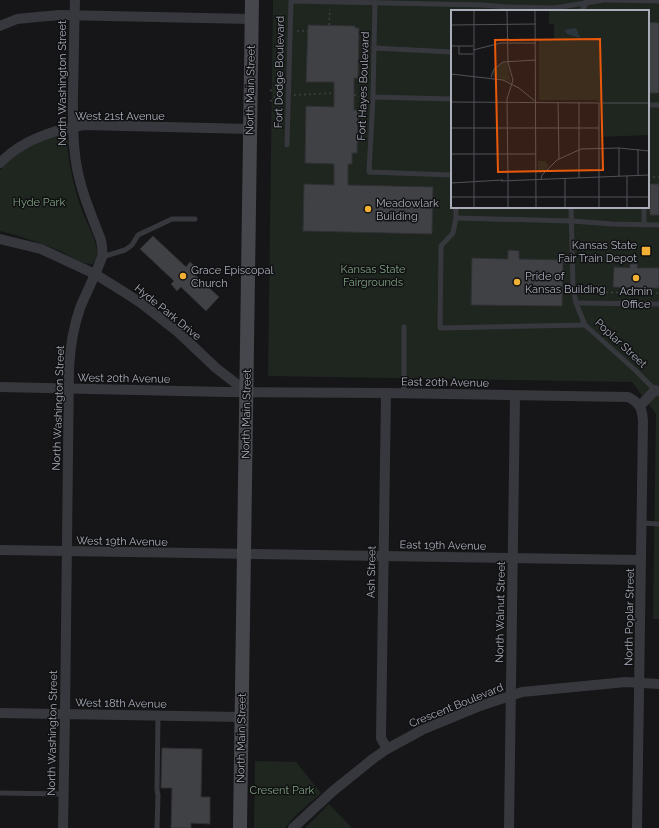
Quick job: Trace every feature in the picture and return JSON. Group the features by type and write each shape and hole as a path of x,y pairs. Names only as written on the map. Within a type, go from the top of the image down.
{"main road":[{"name":"North Main Street","path":"240,828 252,0"}],"street":[{"name":"North Washington Street","path":"63,828 68,388 70,348 81,305 102,257 102,246 86,204 79,178 74,145 74,0"},
{"path":"0,26 17,19 37,16 74,15 251,19"},
{"name":"West 21st Avenue","path":"0,163 16,149 32,140 45,134 73,127 250,129"},
{"name":"Hyde Park Drive","path":"0,238 41,249 95,274 135,299 178,332 216,368 246,392"},
{"name":"West 20th Avenue","path":"0,387 246,392"},
{"name":"East 20th Avenue","path":"246,392 628,397 636,401 640,406"},
{"path":"640,406 657,392"},
{"name":"Ash Street","path":"386,393 381,738 387,749"},
{"name":"North Walnut Street","path":"509,828 515,396"},
{"name":"North Poplar Street","path":"637,828 643,421 643,414 640,406"},
{"name":"West 19th Avenue","path":"0,550 244,554"},
{"name":"East 19th Avenue","path":"244,554 641,560"},
{"name":"Crescent Boulevard","path":"293,828 333,791 387,749 422,730 480,706 522,692 626,682 659,684"},
{"name":"West 18th Avenue","path":"0,713 241,717"}],"lane":[{"path":"290,1 375,2 483,5 507,8 554,8 605,0 659,1"},
{"name":"Fort Dodge Boulevard","path":"287,145 290,1"},
{"name":"Fort Hayes Boulevard","path":"375,2 373,97 369,172 451,175"},
{"path":"374,48 451,52"},
{"path":"373,97 451,99"},
{"path":"456,208 453,233 441,246 440,328 586,324"},
{"name":"Poplar Street","path":"571,208 574,291 576,303 586,324 657,392"},
{"path":"644,208 644,225"},
{"path":"456,218 659,225"},
{"path":"102,257 132,246 138,235 172,219 194,219"},
{"path":"576,303 659,304"},
{"path":"404,327 404,394"},
{"path":"642,523 659,524"},
{"path":"157,828 158,716"},
{"path":"0,793 64,794"}],"path":[{"path":"329,25 330,2"},
{"path":"290,30 308,32"},
{"path":"270,90 275,92 277,95 270,101"},
{"path":"288,96 334,93"},
{"path":"354,95 373,97"},
{"path":"574,291 659,293"}],"green space":[{"name":"Kansas State Fairgrounds","path":"273,0 659,0 659,619 653,619 656,414 632,382 268,376"},
{"name":"Hyde Park","path":"60,135 65,136 68,140 69,144 67,146 77,195 96,244 96,261 92,264 80,261 38,242 0,231 0,170 27,148"},
{"name":"Cresent Park","path":"255,761 296,762 321,793 295,816 285,828 254,828"},
{"name":"Cresent Park","path":"329,804 352,828 305,828"}],"building":[{"path":"649,22 659,23 659,93 649,93"},
{"path":"308,25 355,26 355,28 359,28 358,78 354,78 354,110 358,110 357,153 352,153 352,164 348,164 348,185 433,187 432,234 303,231 304,184 334,185 334,164 305,163 306,106 334,107 334,82 306,82"},
{"path":"650,184 659,184 659,215 650,215"},
{"name":"Grace Episcopal Church","path":"153,236 186,267 190,262 196,267 192,272 219,297 206,311 181,287 177,291 171,284 174,281 140,249"},
{"name":"Pride of Kansas Building","path":"508,250 519,251 519,259 563,260 562,306 471,305 472,258 508,259"},
{"name":"Admin Office","path":"630,264 638,264 637,268 659,268 659,288 652,288 652,292 640,292 640,288 613,287 614,267 630,268"},
{"path":"162,748 202,749 201,797 210,797 210,824 191,823 191,828 171,828 172,788 161,788"}],"place":[{"name":"Meadowlark Building","path":"368,209"},
{"name":"Kansas State Fair Train Depot","path":"646,251"},
{"name":"Grace Episcopal Church","path":"183,276"},
{"name":"Admin Office","path":"636,278"},
{"name":"Pride of Kansas Building","path":"517,282"}]}
